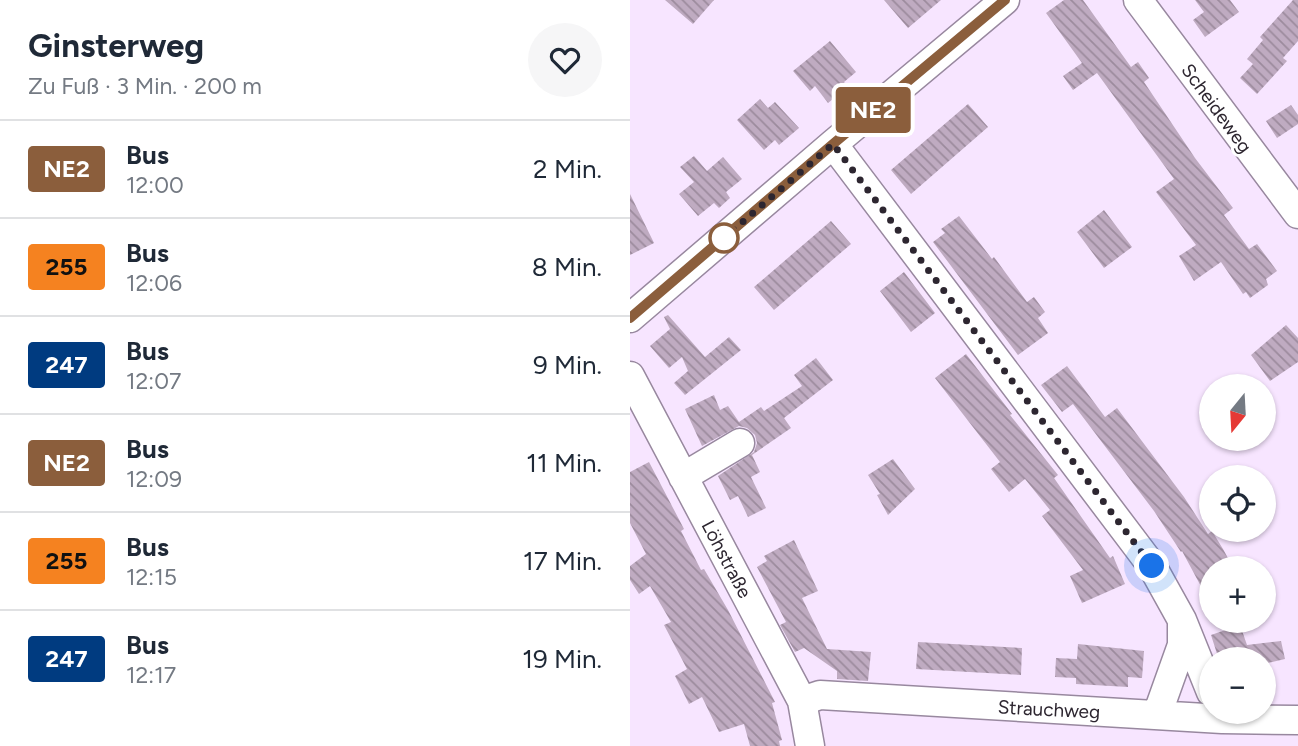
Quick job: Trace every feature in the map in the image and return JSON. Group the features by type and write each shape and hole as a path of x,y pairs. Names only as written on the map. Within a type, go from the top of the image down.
{"street":[{"path":"630,318 1005,0"},
{"name":"Scheideweg","path":"1138,0 1298,214"},
{"path":"833,144 1152,566 1182,620 1199,662"},
{"name":"Löhstraße","path":"630,376 802,701 810,746"},
{"path":"683,477 740,443"},
{"path":"1157,715 1182,645 1182,620"},
{"name":"Strauchweg","path":"802,701 820,695 1199,716"},
{"name":"Strauchweg","path":"1276,719 1298,720"}],"building":[{"path":"665,0 714,0 693,24"},
{"path":"884,0 941,0 908,28"},
{"path":"1064,0 1083,0 1131,67 1138,62 1149,78 1144,82 1195,158 1233,208 1224,215 1249,249 1257,244 1277,271 1266,279 1268,285 1250,298 1246,292 1243,294 1221,262 1194,281 1179,256 1196,245 1156,192 1174,179 1097,73 1073,90 1063,76 1082,63 1046,13"},
{"path":"1195,0 1230,0 1239,12 1205,37 1193,20 1204,12"},
{"path":"1293,0 1298,0 1298,41 1283,58 1287,61 1257,94 1240,78 1253,64 1247,59 1263,40 1260,37"},
{"path":"830,41 856,72 844,82 848,87 828,103 815,86 810,91 793,71"},
{"path":"760,99 768,108 775,102 799,128 779,145 775,140 764,150 737,120"},
{"path":"968,104 988,127 911,194 891,170"},
{"path":"1291,105 1298,115 1298,124 1277,138 1266,121"},
{"path":"694,156 707,171 723,157 742,179 726,192 730,198 719,208 714,203 698,216 679,194 694,182 680,167"},
{"path":"630,194 654,243 630,255"},
{"path":"1104,210 1132,247 1104,268 1077,232"},
{"path":"959,216 1027,302 1034,297 1045,312 1038,318 1048,333 1018,355 933,242 945,233 941,229"},
{"path":"831,221 851,244 774,310 754,287"},
{"path":"904,272 935,313 911,332 880,291"},
{"path":"668,315 705,357 729,337 741,350 685,395 674,383 688,371 682,357 669,368 650,346 670,329 664,317"},
{"path":"1286,325 1298,338 1298,362 1276,377 1276,374 1265,374 1251,355"},
{"path":"966,354 1058,475 1054,478 1110,558 1113,556 1125,584 1082,603 1070,576 1083,570 1042,516 1050,510 1025,479 1009,492 991,469 1000,462 935,378"},
{"path":"816,358 833,380 784,418 791,428 752,455 760,472 751,477 766,508 748,517 738,496 730,500 718,476 754,452 757,443 755,435 747,428 739,426 702,446 685,409 714,395 720,410 728,406 739,422 761,407 764,411 802,386 794,375"},
{"path":"1067,366 1105,417 1117,408 1199,520 1199,542 1219,542 1227,556 1199,556 1199,583 1182,551 1154,511 1073,404 1062,412 1041,385"},
{"path":"893,459 915,489 888,515 877,495 880,494 868,475"},
{"path":"649,462 684,529 681,531 701,570 704,569 728,610 775,702 772,703 782,740 779,741 780,746 750,746 744,724 719,732 702,697 689,704 675,676 687,669 664,625 671,622 650,586 639,594 630,580 630,566 646,554 630,523 630,472"},
{"path":"794,540 818,591 802,598 827,649 871,652 868,681 837,679 837,671 804,648 795,652 780,625 786,622 757,567 767,561 764,556"},
{"path":"1243,633 1247,645 1281,641 1285,659 1276,661 1276,647 1215,647 1211,635"},
{"path":"918,642 1022,648 1021,675 916,669"},
{"path":"1078,644 1144,651 1142,678 1128,677 1128,687 1076,684 1076,678 1055,677 1056,658 1077,659"}],"bus line":[{"name":"NE2","path":"630,318 1005,0"}],"route":[{"path":"724,238 833,144 1152,566"}]}
